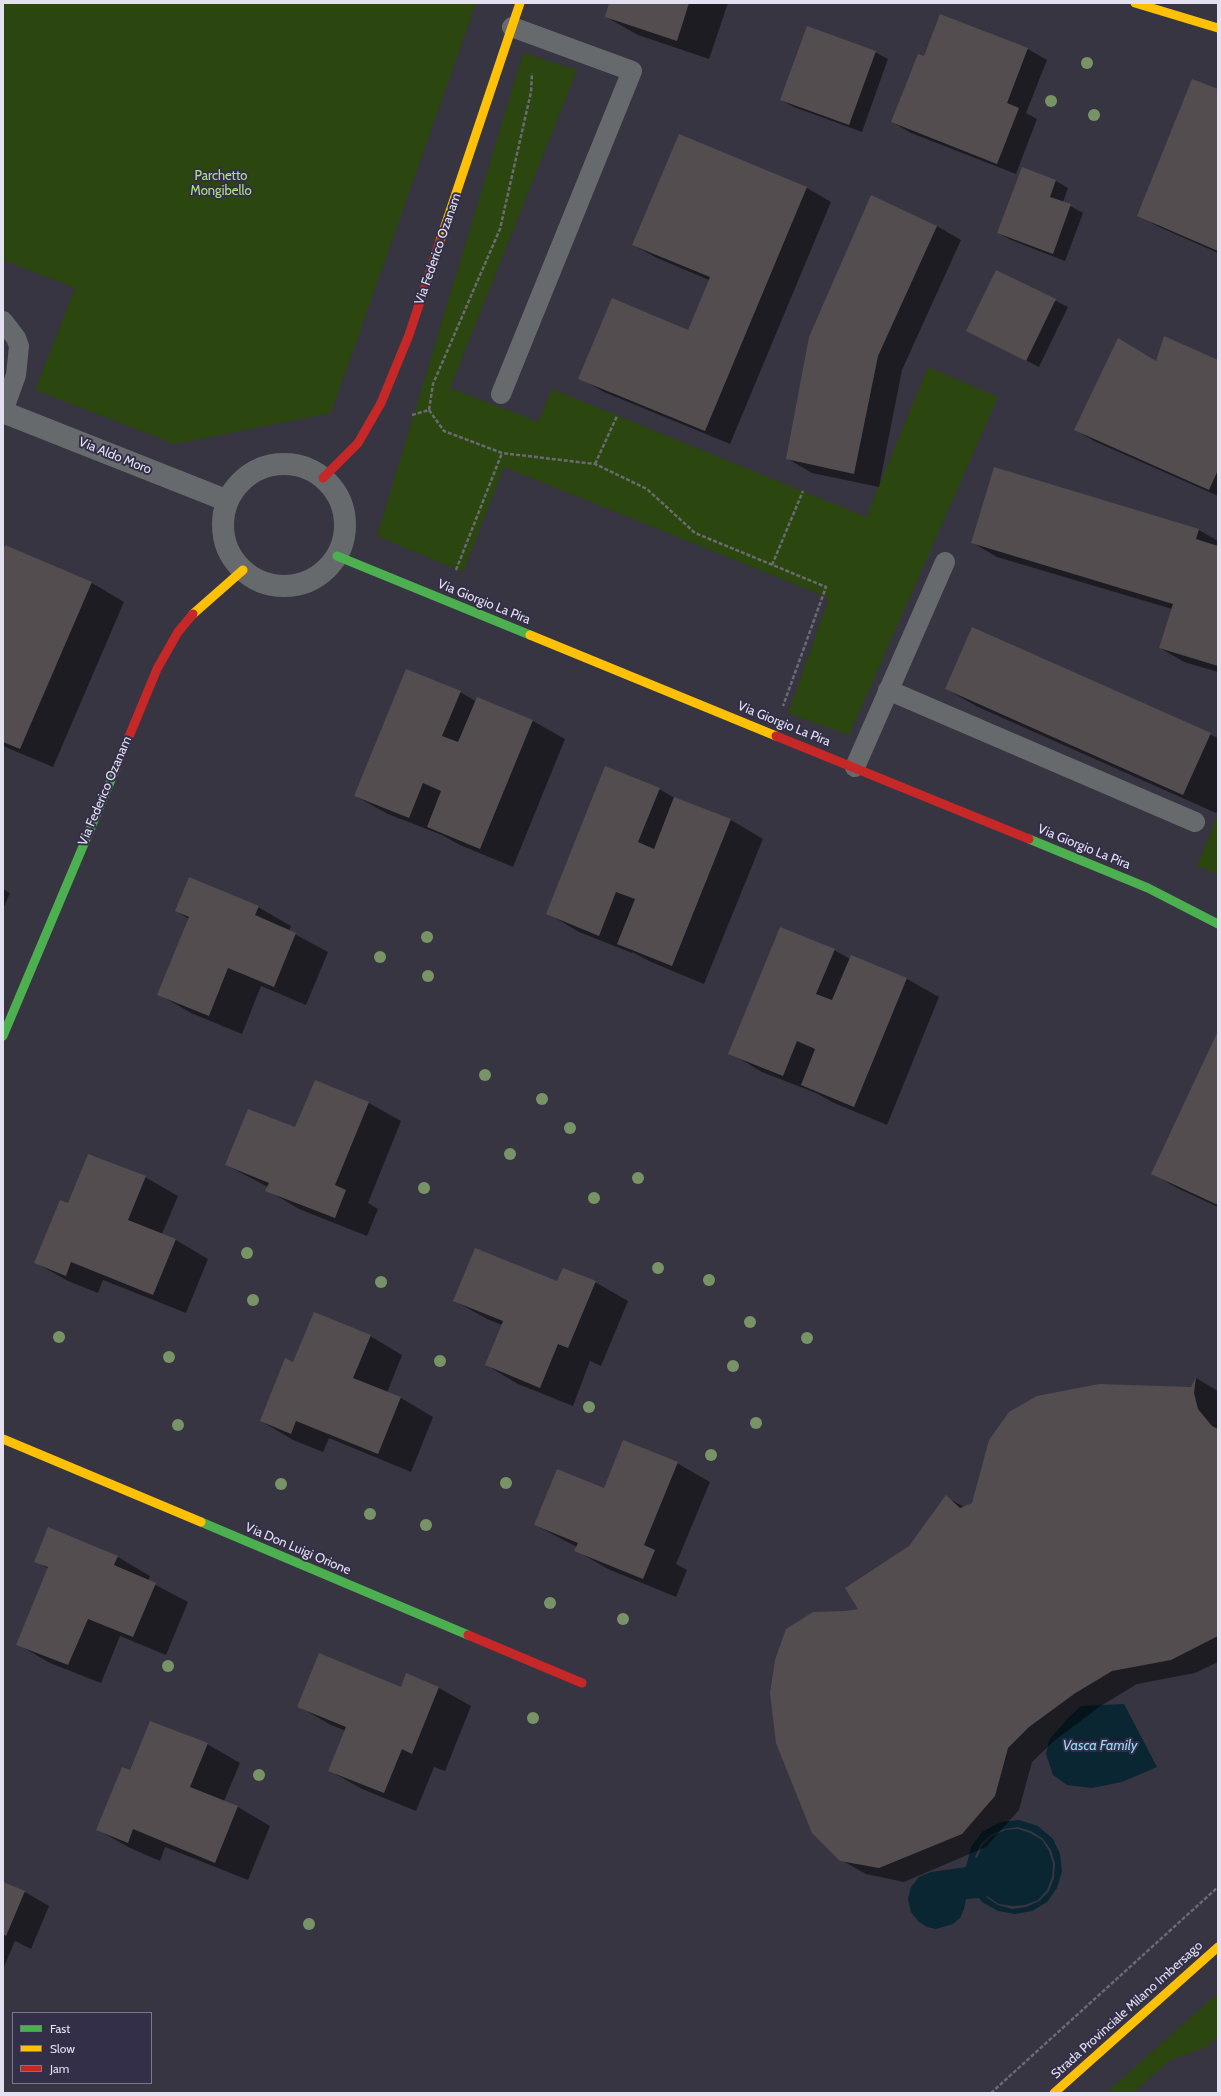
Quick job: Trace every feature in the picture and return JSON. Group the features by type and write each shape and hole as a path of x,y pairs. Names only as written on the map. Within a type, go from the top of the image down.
{"street":[{"name":"Via Federico Ozanam","path":"323,478 358,443 381,403 409,335 520,3"},
{"path":"1135,3 1218,28"},
{"name":"Via Aldo Moro","path":"3,411 228,501"},
{"path":"288,463 307,468 323,478 335,491 343,506 345,523 343,540 337,556 325,570 310,580 293,585 275,585 258,580 243,570 231,555 224,538 223,519 228,501 242,481 252,472 270,465 288,463"},
{"name":"Via Giorgio La Pira","path":"337,556 1142,885 1186,906 1218,924"},
{"name":"Via Federico Ozanam","path":"3,1036 157,669 178,632 188,619 208,599 243,570"},
{"name":"Via Don Luigi Orione","path":"3,1439 582,1683"},
{"name":"Strada Provinciale Milano Imbersago","path":"1054,2093 1218,1947"}],"lane":[{"path":"501,394 632,71 512,27"},
{"path":"3,321 16,338 19,346 16,375 3,411"},
{"path":"854,767 944,562"},
{"path":"888,690 1195,822"}],"path":[{"path":"533,35 531,92 500,229 433,384 429,410 444,431 502,453 595,464 647,489 696,534 826,587 773,734"},
{"path":"381,403 411,415 429,410"},
{"path":"595,464 617,416"},
{"path":"444,600 502,453"},
{"path":"772,565 803,491"},
{"path":"991,2093 1218,1887"}],"green space":[{"name":"Parchetto Mongibello","path":"3,3 476,3 331,413 175,444 35,390 75,288 3,260"},
{"path":"523,53 577,70 450,388 538,422 552,389 866,517 928,367 998,397 849,735 788,713 829,598 504,467 463,572 377,536"},
{"path":"1218,814 1218,874 1197,866"},
{"path":"1218,1993 1218,2036 1205,2048 1170,2060 1133,2093 1106,2093"}],"water":[{"name":"Vasca Family","path":"1124,1704 1157,1767 1122,1782 1092,1788 1067,1785 1053,1775 1046,1754 1049,1740 1068,1718 1081,1706"},
{"path":"1019,1820 1038,1826 1053,1839 1060,1854 1062,1871 1057,1888 1047,1902 1032,1911 1015,1914 998,1911 982,1902 979,1898 966,1899 960,1918 953,1924 936,1929 927,1927 919,1922 911,1912 908,1899 911,1887 919,1877 931,1872 966,1867 971,1847 982,1832 1000,1822","holes":["1018,1827 1031,1831 1043,1839 1051,1850 1055,1863 1054,1878 1049,1891 1039,1901 1026,1907 1012,1909 998,1905 986,1897 987,1896 999,1904 1012,1906 1025,1905 1038,1900 1047,1890 1052,1877 1053,1864 1049,1851 1042,1840 1030,1833 1018,1829 1005,1830 992,1836 982,1846 977,1858 975,1857 981,1844 991,1835 1004,1829"]}],"building":[{"path":"609,3 689,3 677,41 605,17"},
{"path":"940,14 1028,48 1007,103 1019,108 997,164 891,122 918,54 924,56"},
{"path":"807,26 876,51 849,125 780,100"},
{"path":"1192,79 1218,89 1218,251 1137,216"},
{"path":"679,134 807,187 705,431 578,379 612,298 688,330 710,277 632,245"},
{"path":"1022,167 1056,180 1050,197 1071,204 1053,254 997,233"},
{"path":"871,195 937,226 878,356 854,474 786,459 809,337"},
{"path":"996,270 1056,299 1026,361 966,331"},
{"path":"1164,336 1218,360 1218,470 1209,490 1074,430 1118,338 1156,361"},
{"path":"994,467 1199,529 1196,539 1218,546 1218,666 1159,648 1173,604 971,543"},
{"path":"5,545 92,582 20,749 3,742 3,551"},
{"path":"972,627 1211,733 1183,795 945,689"},
{"path":"406,669 461,691 442,736 458,742 477,697 533,720 480,849 427,827 441,791 423,783 409,818 354,796"},
{"path":"605,766 660,788 638,842 654,849 674,797 731,819 672,966 617,944 635,899 616,892 599,936 546,914"},
{"path":"189,877 259,906 255,915 296,933 274,987 228,968 209,1016 157,995 189,917 175,911"},
{"path":"780,927 835,949 816,994 832,1000 851,955 907,978 854,1107 801,1085 815,1049 797,1041 783,1076 728,1054"},
{"path":"1218,1031 1218,1205 1151,1174"},
{"path":"315,1080 369,1102 335,1185 346,1190 335,1218 265,1191 269,1183 225,1165 248,1109 295,1127"},
{"path":"88,1154 146,1176 128,1220 176,1239 153,1295 71,1262 66,1276 34,1263 60,1200 68,1203"},
{"path":"475,1248 557,1281 563,1268 596,1281 568,1348 558,1344 540,1388 485,1365 503,1321 453,1301"},
{"path":"314,1312 371,1335 353,1378 401,1397 378,1454 296,1421 291,1434 260,1421 285,1358 293,1362"},
{"path":"1196,1377 1194,1393 1198,1409 1212,1426 1218,1429 1218,1636 1171,1660 1112,1671 1074,1694 1029,1727 1008,1748 995,1796 962,1834 879,1868 840,1861 812,1833 776,1743 770,1693 775,1660 786,1629 813,1612 858,1609 845,1588 909,1546 946,1495 960,1508 972,1503 989,1440 1009,1412 1037,1396 1099,1384 1191,1387"},
{"path":"623,1440 678,1462 644,1545 655,1550 643,1579 574,1551 578,1543 534,1525 557,1469 604,1488"},
{"path":"48,1527 118,1556 114,1565 156,1583 133,1637 88,1619 68,1665 16,1645 48,1567 34,1562"},
{"path":"319,1653 401,1687 406,1673 439,1687 412,1754 402,1749 384,1793 328,1771 346,1727 297,1707"},
{"path":"150,1721 208,1743 190,1787 238,1806 215,1863 133,1829 128,1843 96,1830 122,1767 130,1770"},
{"path":"3,1882 25,1891 6,1936 3,1934"}],"traffic: fast":[{"path":"337,556 530,635"},
{"path":"3,1036 116,768"},
{"path":"1029,839 1148,888 1218,924"},
{"path":"201,1522 468,1635"}],"traffic: slow":[{"path":"440,241 520,3"},
{"path":"1135,3 1218,28"},
{"path":"193,614 243,570"},
{"path":"530,635 776,736"},
{"path":"3,1439 201,1522"},
{"path":"1054,2093 1218,1947"}],"traffic: jam":[{"path":"323,478 358,443 381,403 409,335 440,241"},
{"path":"116,768 157,669 178,632 193,614"},
{"path":"776,736 1029,839"},
{"path":"468,1635 582,1683"}]}
